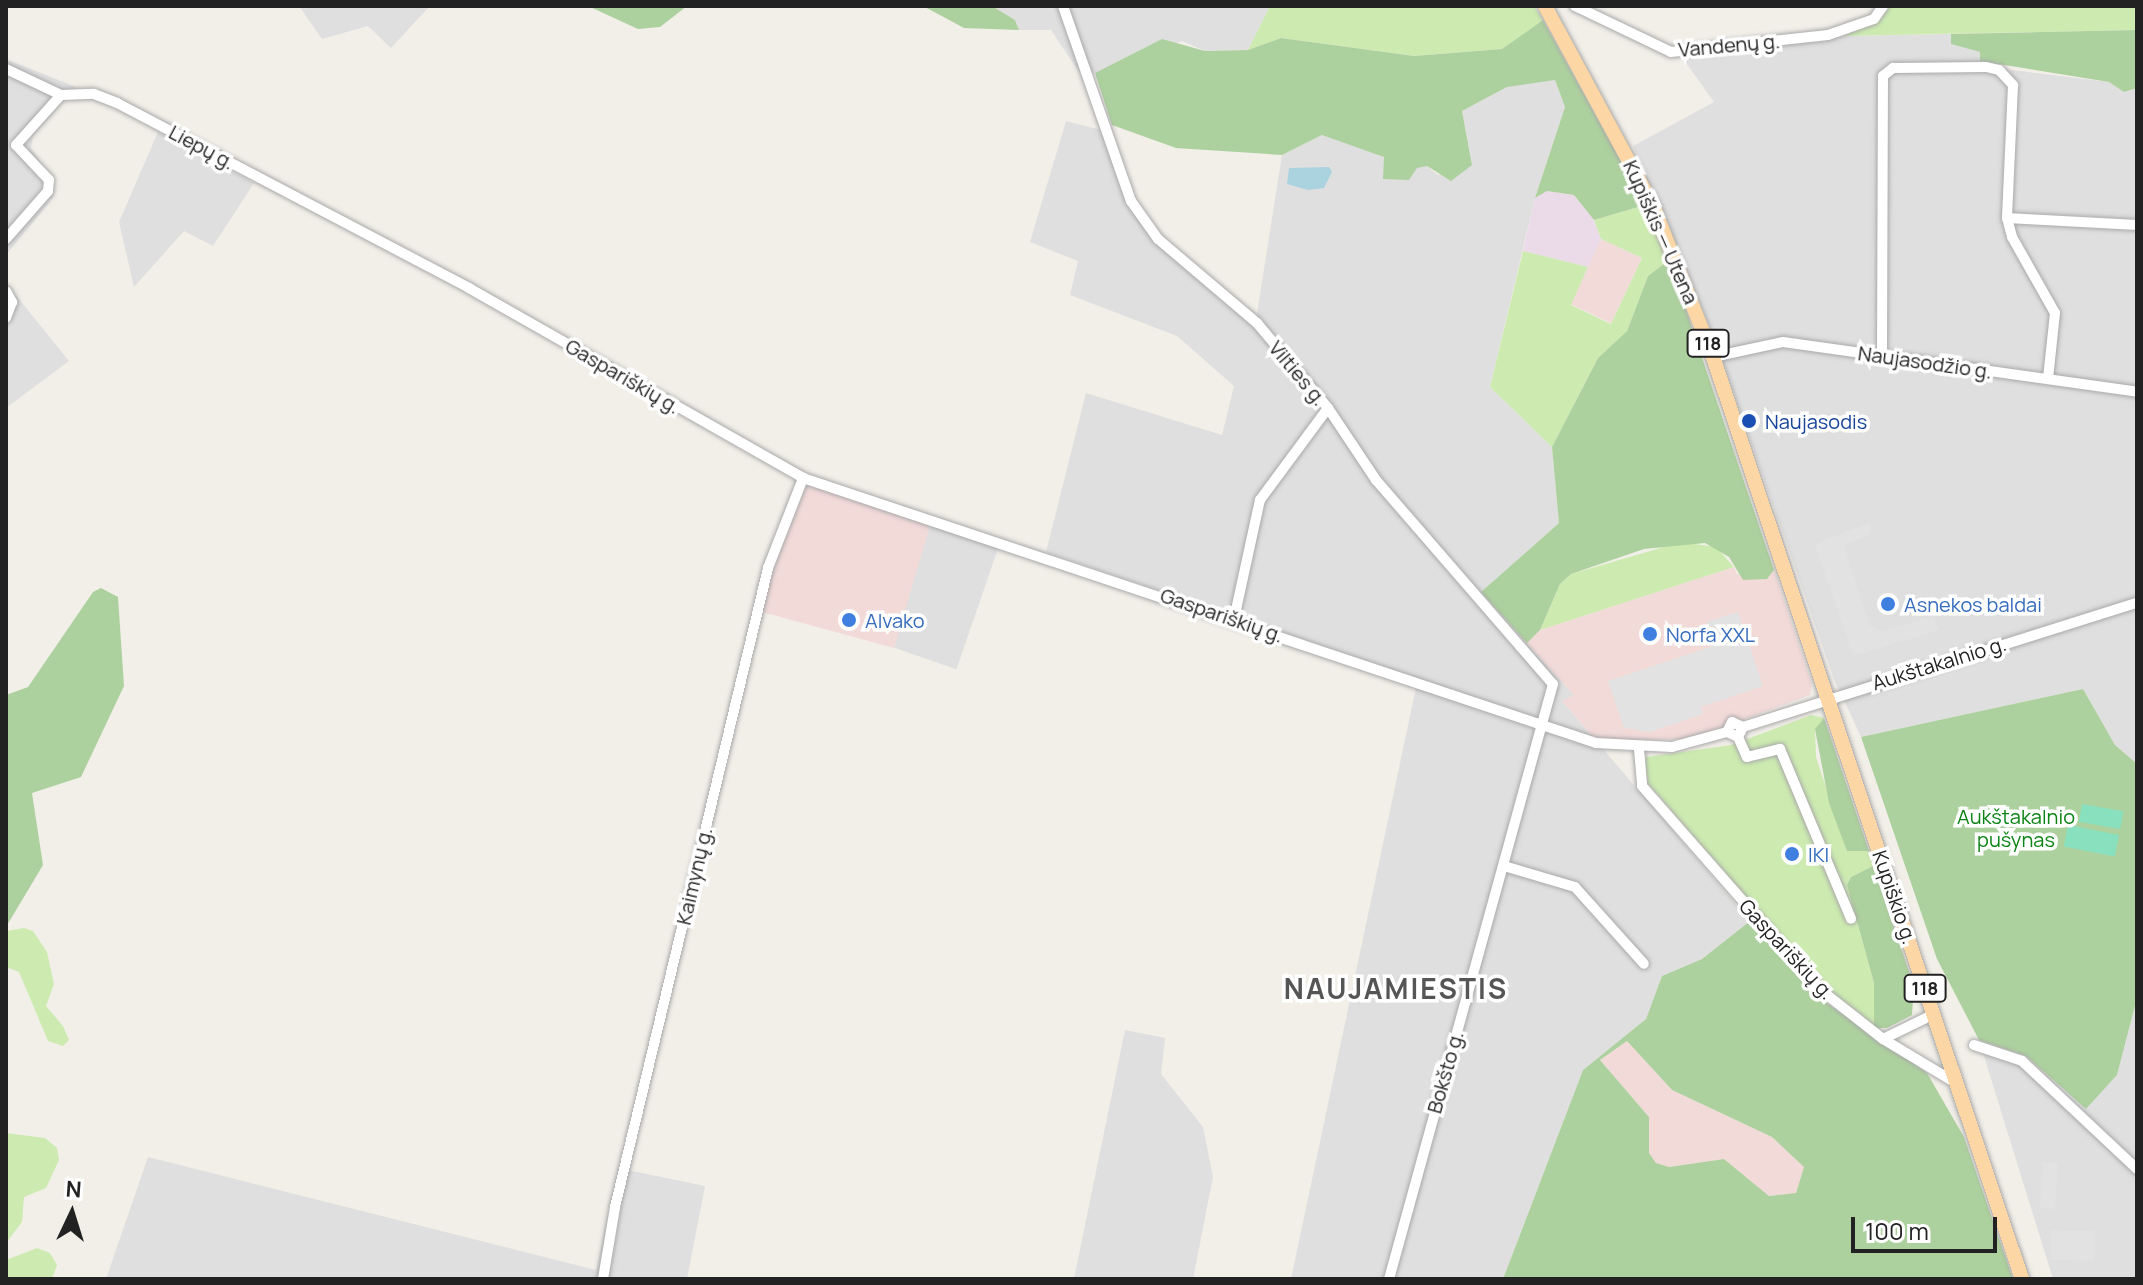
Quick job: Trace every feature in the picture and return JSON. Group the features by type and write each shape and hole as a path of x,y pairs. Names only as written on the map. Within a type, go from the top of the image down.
{"main road":[{"name":"Kupiškis — Utena","path":"1545,6 1654,208 1713,357 1828,698"},
{"name":"Kupiškio g.","path":"1828,698 2022,1279"}],"street":[{"name":"Vilties g.","path":"1063,6 1131,201 1158,239 1257,323 1328,408 1406,516 1549,676 1553,691 1543,727"},
{"name":"Vandenų g.","path":"1575,6 1671,52 1828,35 1874,19 1883,6"},
{"path":"1882,356 1883,76 1893,68 1986,67 1999,70 2013,85 2007,218 2012,237 2055,313 2048,379"},
{"name":"Liepų g.","path":"6,69 61,95 94,94 117,103 391,246"},
{"path":"6,239 48,191 49,180 16,145 61,95"},
{"path":"2007,218 2137,225"},
{"name":"Gaspariškių g.","path":"391,246 803,478 1234,619 1543,727 1639,749 1642,786 1822,991 1883,1039 1957,1083"},
{"path":"6,291 12,302 6,318"},
{"name":"Naujasodžio g.","path":"1713,357 1775,342 2137,392"},
{"path":"1234,619 1260,500 1328,408"},
{"name":"Kaimynų g.","path":"603,1279 615,1207 768,568 803,478"},
{"name":"Aukštakalnio g.","path":"1639,749 1672,747 1727,732 1732,722 1740,732 1828,698 2137,603"},
{"name":"Bokšto g.","path":"1389,1279 1543,727"},
{"path":"1740,732 1747,757 1780,749 1851,919"},
{"path":"1504,866 1575,887 1644,964"},
{"path":"1883,1039 1934,1014"},
{"path":"1974,1045 2022,1061 2137,1169"}],"shaded area":[{"path":"299,6 430,6 391,48 368,26 322,39"},
{"path":"992,6 1270,6 1248,50 1205,51 1182,41 1095,73 1079,72 1051,30 1019,30 1015,20"},
{"path":"1951,34 1952,44 1980,52 2005,69 2109,82 2124,92 2137,88 2137,764 2115,745 2083,689 1861,737 1834,679 1714,336 1633,146 1714,102 1681,56 1842,36"},
{"path":"6,59 76,87 33,136 31,148 54,181 54,197 6,255"},
{"path":"1538,80 1555,80 1565,107 1535,198 1490,387 1552,447 1559,523 1481,592 1575,696 1563,702 1750,921 1702,959 1662,976 1646,1019 1583,1070 1503,1279 1291,1279 1418,678 1046,552 1086,393 1222,435 1234,386 1177,336 1070,295 1078,261 1030,242 1066,121 1101,130 1128,204 1255,326 1282,155 1322,135 1427,166 1438,175 1472,164 1462,111 1507,87"},
{"path":"158,132 254,183 213,246 184,231 134,287 119,222"},
{"path":"1547,191 1574,195 1594,220 1601,239 1588,267 1523,251 1535,198"},
{"path":"1601,239 1642,258 1611,323 1571,304"},
{"path":"6,283 69,361 6,408"},
{"path":"807,485 931,522 894,648 762,612 775,561"},
{"path":"931,522 999,545 956,669 888,646"},
{"path":"1871,522 1870,534 1844,545 1869,625 1882,631 1934,616 1939,630 1853,656 1815,544"},
{"path":"1734,567 1737,574 1767,579 1774,570 1812,684 1810,695 1690,739 1596,740 1562,701 1574,695 1527,643 1540,630"},
{"path":"1738,612 1763,686 1701,707 1703,714 1650,732 1624,728 1608,681 1713,646 1706,622"},
{"path":"2137,998 2137,1279 2053,1279 1979,1040 2026,1056 2086,1109 2117,1075"},
{"path":"1125,1030 1165,1038 1161,1074 1203,1127 1213,1177 1193,1279 1074,1279"},
{"path":"1627,1041 1672,1090 1772,1137 1804,1167 1796,1193 1769,1196 1724,1159 1669,1167 1656,1163 1649,1153 1649,1117 1600,1060"},
{"path":"148,1157 596,1270 618,1168 705,1186 687,1279 106,1279"},
{"path":"2043,1162 2058,1163 2055,1209 2040,1208"},
{"path":"2051,1230 2095,1231 2094,1261 2050,1260"}],"green space":[{"path":"588,6 687,6 660,27 638,29"},
{"path":"923,6 992,6 1015,20 1019,30 964,28"},
{"path":"1270,6 1534,6 1543,20 1502,49 1414,56 1281,38 1248,50"},
{"path":"1890,6 2137,6 2137,30 1842,36 1881,19"},
{"path":"1543,20 1645,205 1594,220 1574,195 1547,191 1535,198 1565,107 1555,80 1507,87 1462,111 1472,165 1451,181 1427,166 1417,168 1409,180 1383,179 1384,157 1322,135 1282,155 1176,148 1112,125 1095,73 1162,39 1205,51 1248,50 1281,38 1414,56 1502,49"},
{"path":"2137,30 2137,88 2124,92 2109,82 1980,61 1980,52 1951,44 1951,34"},
{"path":"1645,205 1669,260 1648,276 1627,331 1598,358 1552,447 1490,387 1523,251 1588,267 1571,305 1611,324 1642,258 1601,239 1594,220"},
{"path":"1669,260 1774,570 1767,579 1743,580 1729,557 1705,543 1644,549 1571,574 1560,584 1540,630 1527,643 1481,592 1559,523 1552,447 1598,358 1627,331 1648,276"},
{"path":"1681,542 1716,547 1734,567 1540,630 1560,584 1571,574"},
{"path":"101,588 118,597 124,686 81,777 32,793 43,865 6,927 6,695 28,687 93,592"},
{"name":"Aukštakalnio pušynas","path":"2083,689 2115,745 2137,764 2137,998 2117,1075 2086,1109 2026,1056 1979,1040 1937,959 1861,737"},
{"path":"1811,715 1824,718 1815,730 1816,757 1847,851 1869,851 1873,866 1851,877 1847,885 1874,983 1874,1028 1823,986 1644,779 1646,757 1731,745"},
{"path":"1824,718 1869,851 1847,851 1829,803 1815,729"},
{"path":"2082,804 2123,811 2120,829 2079,822"},
{"path":"2068,825 2119,835 2115,857 2064,847"},
{"path":"1873,866 1914,986 1912,1015 1887,1028 1874,1028 1874,983 1847,885 1851,877"},
{"path":"1750,921 1824,1001 1927,1073 1964,1137 2013,1279 1503,1279 1583,1070 1646,1019 1662,976 1702,959","holes":["1627,1041 1672,1090 1772,1137 1804,1167 1796,1193 1769,1196 1724,1159 1669,1167 1656,1163 1649,1153 1649,1117 1600,1060"]},
{"path":"24,928 33,931 47,952 54,984 46,1006 63,1026 69,1040 63,1046 48,1041 19,972 6,967 6,931"},
{"path":"6,1133 45,1138 57,1148 59,1160 46,1188 24,1197 22,1222 6,1243"},
{"path":"37,1248 50,1253 57,1265 52,1279 6,1279 6,1260"}],"water":[{"path":"1329,167 1332,172 1324,188 1308,190 1287,184 1289,168"}],"place":[{"name":"Naujasodis","path":"1749,421"},
{"name":"Asnekos baldai","path":"1888,604"},
{"name":"Alvako","path":"849,620"},
{"name":"Norfa XXL","path":"1650,634"},
{"name":"IKI","path":"1792,854"}],"district":[{"name":"NAUJAMIESTIS","path":"1396,988"}]}
